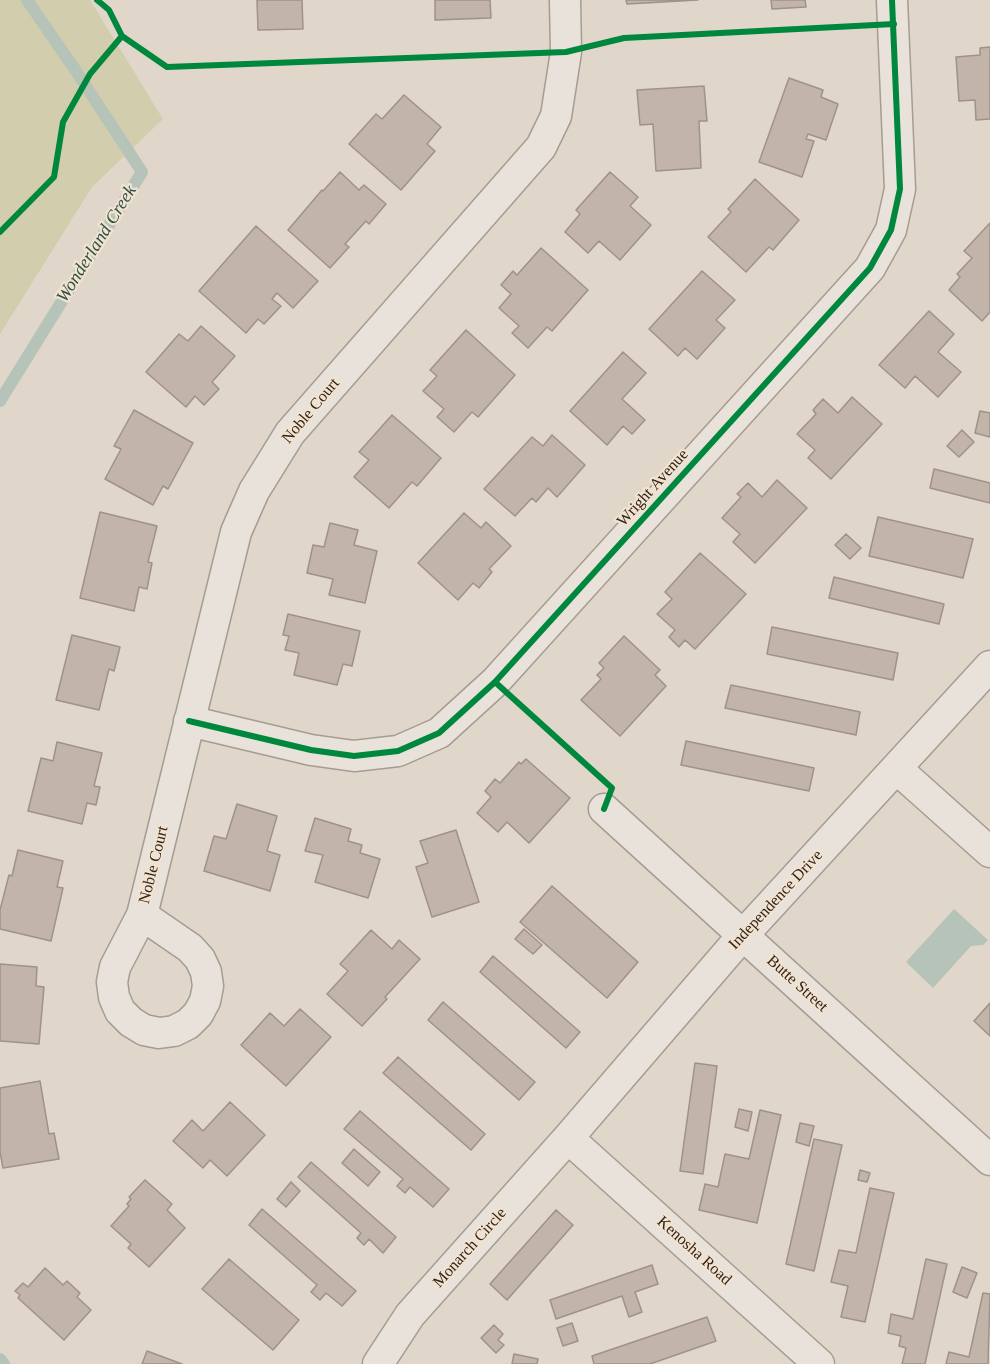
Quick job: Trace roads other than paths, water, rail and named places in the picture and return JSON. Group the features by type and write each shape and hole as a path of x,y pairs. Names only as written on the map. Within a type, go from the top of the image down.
{"street":[{"name":"Noble Court","path":"142,915 236,532 254,491 290,433 541,147 556,116 566,52 565,0"},
{"name":"Wright Avenue","path":"189,721 310,750 354,756 398,751 439,733 495,682 870,268 891,230 900,189 892,0"},
{"name":"Independence Drive","path":"568,1138 743,935 990,666"},
{"path":"897,769 990,852"},
{"name":"Butte Street","path":"604,809 990,1160"},
{"name":"Monarch Circle","path":"378,1364 410,1315 568,1138"},
{"name":"Kenosha Road","path":"568,1138 819,1364"}],"waterway":[{"name":"Wonderland Creek","path":"0,401 142,172 27,0"},
{"path":"0,1359 4,1364"}]}
